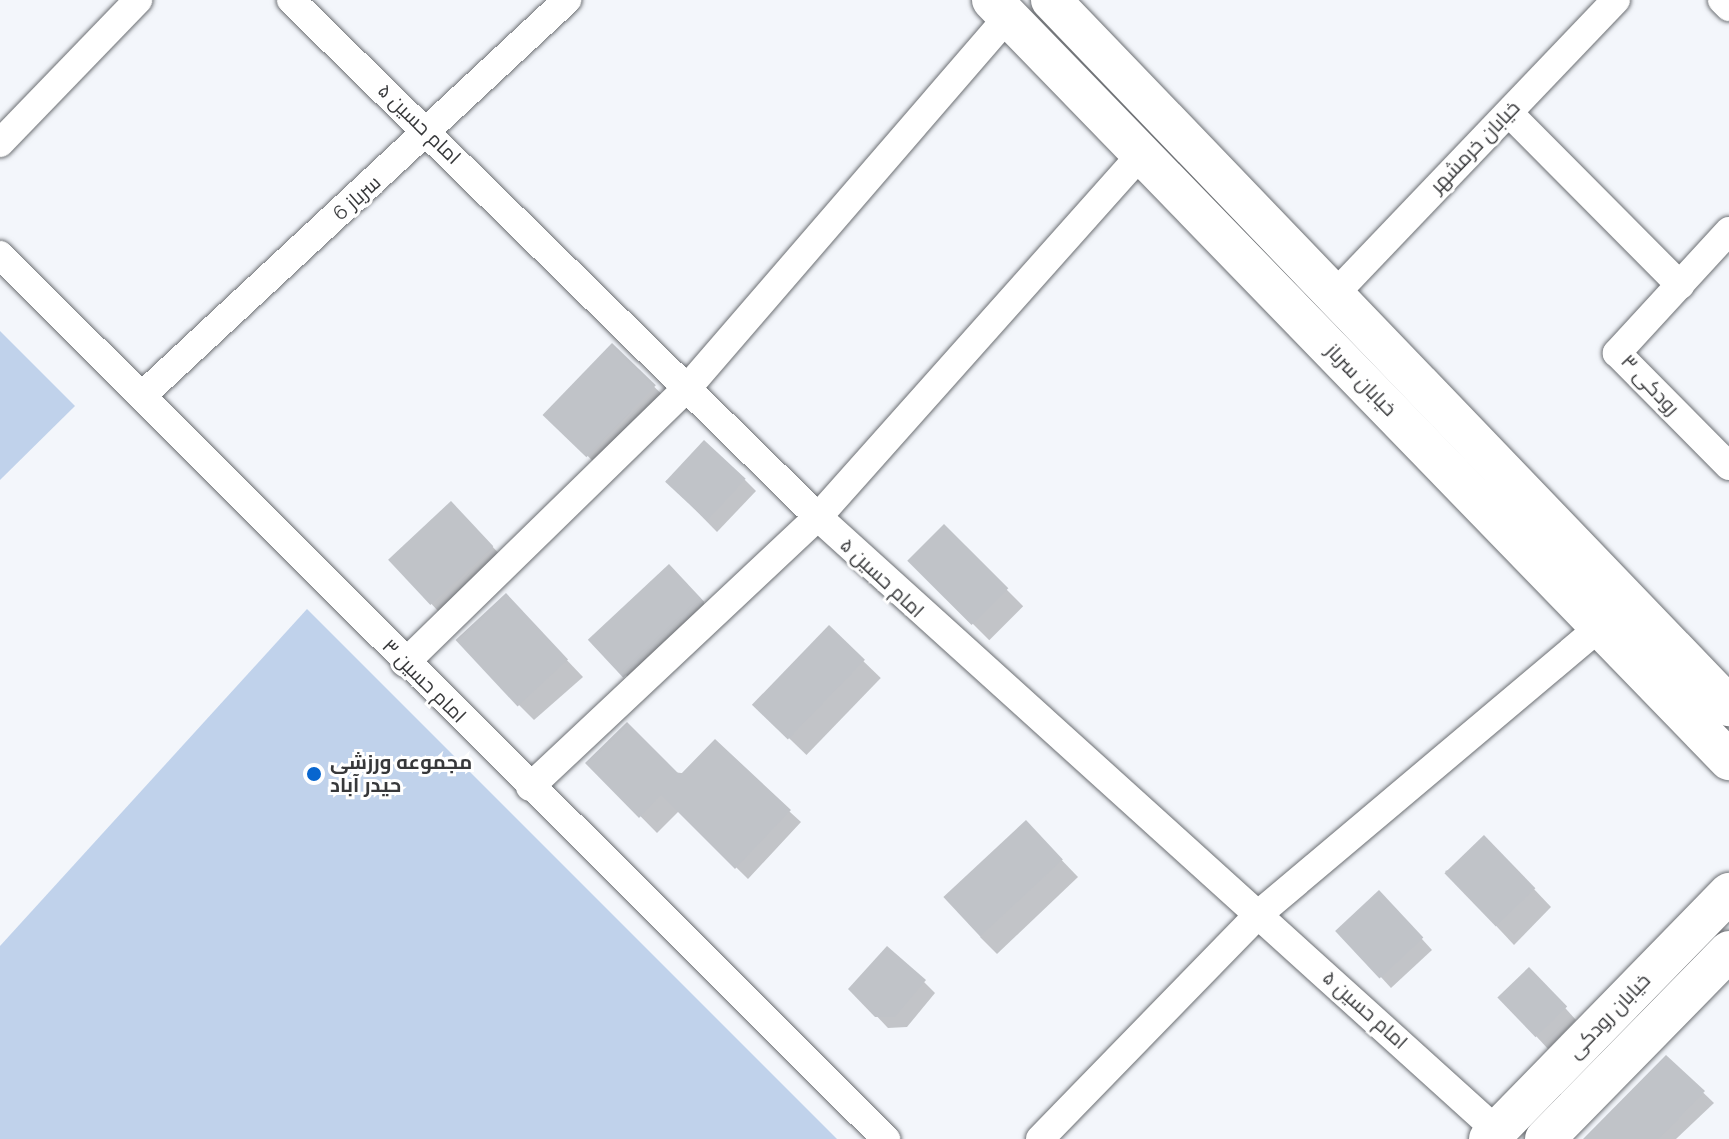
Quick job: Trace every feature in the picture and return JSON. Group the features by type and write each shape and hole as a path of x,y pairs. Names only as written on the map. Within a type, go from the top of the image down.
{"main road":[{"name":"خیابان سرباز","path":"1053,1 1729,706"},
{"name":"خیابان سرباز","path":"1000,8 1729,760"},
{"path":"1306,323 1334,295"},
{"name":"خیابان رودکی","path":"1493,1135 1729,893"},
{"name":"خیابان رودکی","path":"1545,1139 1729,951"}],"street":[{"path":"0,143 138,0"},
{"name":"امام حسین ۵","path":"291,0 690,385 818,517 1260,913 1493,1135"},
{"name":"سرباز 6","path":"145,393 428,133 567,0"},
{"name":"خیابان خرمشهر","path":"1334,295 1616,0"},
{"path":"1722,0 1729,7"},
{"path":"405,663 690,385 1000,8"},
{"path":"1509,113 1680,285"},
{"path":"530,787 818,517 1141,154"},
{"name":"رودکی ۳","path":"1729,231 1617,353 1729,466"},
{"name":"امام حسین ۳","path":"0,255 145,393 405,663 886,1139"},
{"path":"1040,1139 1260,913 1600,627"}],"shaded area":[{"path":"0,331 75,406 0,480"},
{"name":"مجموعه ورزشی حیدر آباد","path":"307,609 837,1139 0,1139 0,946"}],"building":[{"path":"612,343 656,385 586,457 543,415"},
{"path":"704,440 746,479 707,521 665,482"},
{"path":"451,501 493,546 430,605 388,560"},
{"path":"944,524 1008,588 972,625 907,561"},
{"path":"669,564 704,602 623,678 588,640"},
{"path":"506,593 568,660 518,707 456,640"},
{"path":"829,625 865,660 788,740 752,705"},
{"path":"627,722 680,775 715,739 791,810 735,869 661,795 639,818 585,763"},
{"path":"1026,820 1063,859 980,937 943,897"},
{"path":"1484,835 1535,888 1496,926 1444,873"},
{"path":"1379,890 1423,938 1379,978 1335,931"},
{"path":"887,946 926,980 895,1017 875,1017 848,989"},
{"path":"1529,967 1567,1007 1536,1037 1497,998"},
{"path":"1666,1055 1705,1091 1659,1139 1583,1139"}],"place":[{"name":"مجموعه ورزشی حیدر آباد","path":"314,774"}]}
